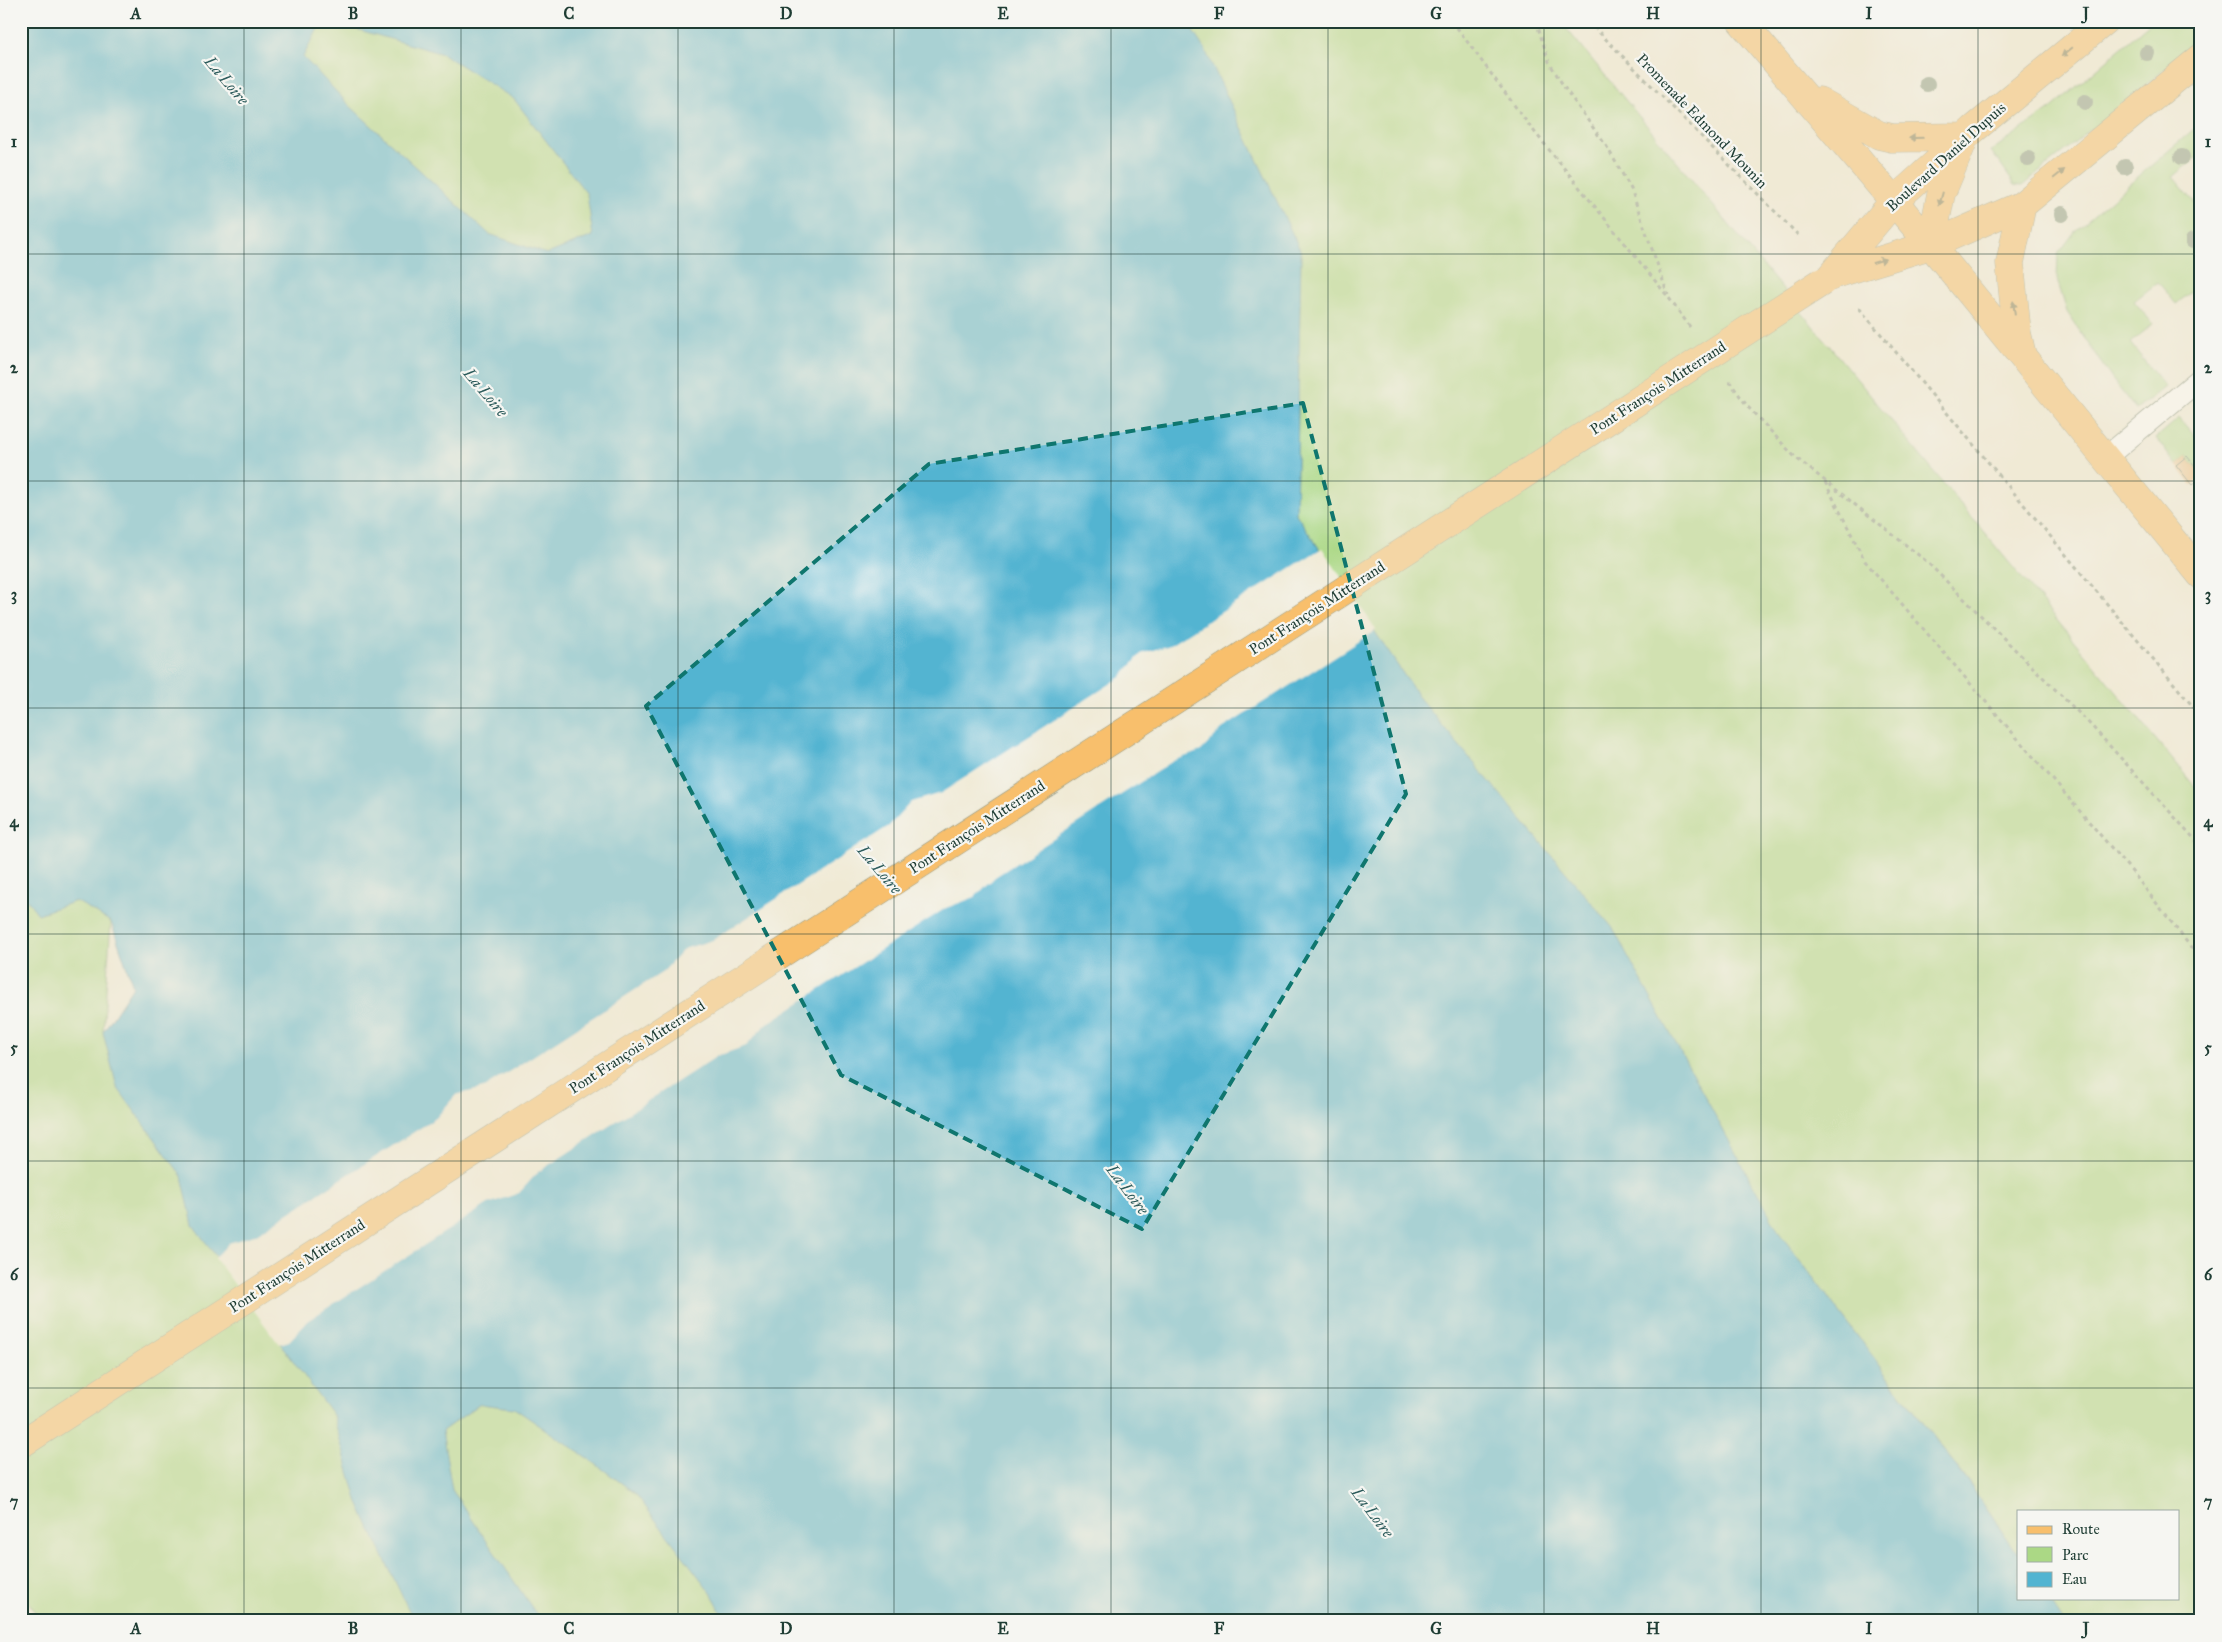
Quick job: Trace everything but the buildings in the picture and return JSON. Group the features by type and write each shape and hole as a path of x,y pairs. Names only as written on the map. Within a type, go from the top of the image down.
{"main road":[{"path":"1740,21 1931,244 2201,575"},
{"name":"Boulevard Daniel Dupuis","path":"1827,279 1894,201 1964,137 2105,21"},
{"path":"1827,279 1931,244 2022,205 2201,58"},
{"path":"1801,90 1879,135 1892,138 1964,137 1941,194 1931,244"},
{"path":"2022,205 2010,263 2017,333 2022,356"},
{"name":"Pont François Mitterrand","path":"21,1444 1827,279"}],"lane":[{"path":"2105,458 2201,378"}],"path":[{"path":"1452,21 1529,124 1692,329"},
{"path":"1536,21 1549,62 1566,90 1607,147 1631,189 1669,298"},
{"name":"Promenade Edmond Mounin","path":"1588,21 1800,237"},
{"path":"1858,308 2201,716"},
{"path":"1725,376 1748,408 1795,457 1926,561 2087,721 2201,846"},
{"path":"1823,480 1865,561 2133,873 2201,960"},
{"path":"21,1613 26,1621"}],"highlighted area":[{"path":"1303,403 1406,794 1142,1229 841,1075 646,706 929,464"}],"green space":[{"path":"322,21 328,21 443,54 514,99 587,194 593,236 547,254 489,234 350,106 303,57"},
{"path":"1186,21 1560,21 2201,794 2201,1621 2063,1621 2049,1600 2180,1600 2180,1510 2017,1510 2017,1554 1970,1484 1780,1234 1612,927 1420,699 1296,514 1301,252 1205,50"},
{"path":"2152,21 2201,21 2201,40 2022,186 2015,185 1991,151 2053,107"},
{"path":"2201,123 2201,154 2173,177 2201,210 2201,284 2176,304 2158,282 2134,301 2153,324 2130,343 2165,387 2136,410 2112,379 2067,312 2057,279 2058,254 2077,229"},
{"path":"2179,418 2198,440 2201,438 2201,473 2187,456 2176,465 2156,438"},
{"path":"21,894 38,914 76,901 111,922 103,1032 117,1087 182,1176 193,1225 333,1415 358,1503 414,1621 40,1621 21,1589"},
{"path":"480,1404 514,1408 635,1493 712,1594 725,1621 541,1621 452,1490 442,1431"}],"water":[{"name":"La Loire","path":"21,21 322,21 303,57 350,106 489,234 547,254 593,236 587,194 514,99 443,54 328,21 1186,21 1205,50 1301,252 1296,514 1420,699 1612,927 1780,1234 1970,1485 2017,1554 2017,1600 2049,1600 2063,1621 725,1621 712,1594 635,1493 514,1408 480,1404 442,1431 452,1490 541,1621 414,1621 358,1503 333,1415 193,1225 182,1176 117,1087 103,1032 133,986 111,922 76,901 38,914 21,894"}],"pier":[{"path":"1322,548 1376,630 1222,729 1201,751 1173,761 995,877 975,897 946,908 765,1025 746,1046 717,1056 538,1172 519,1193 488,1204 310,1319 289,1341 279,1344 215,1258 229,1243 255,1235 436,1118 456,1095 484,1088 663,972 684,949 713,940 889,826 911,802 941,793 1121,677 1141,654 1170,645"}]}
